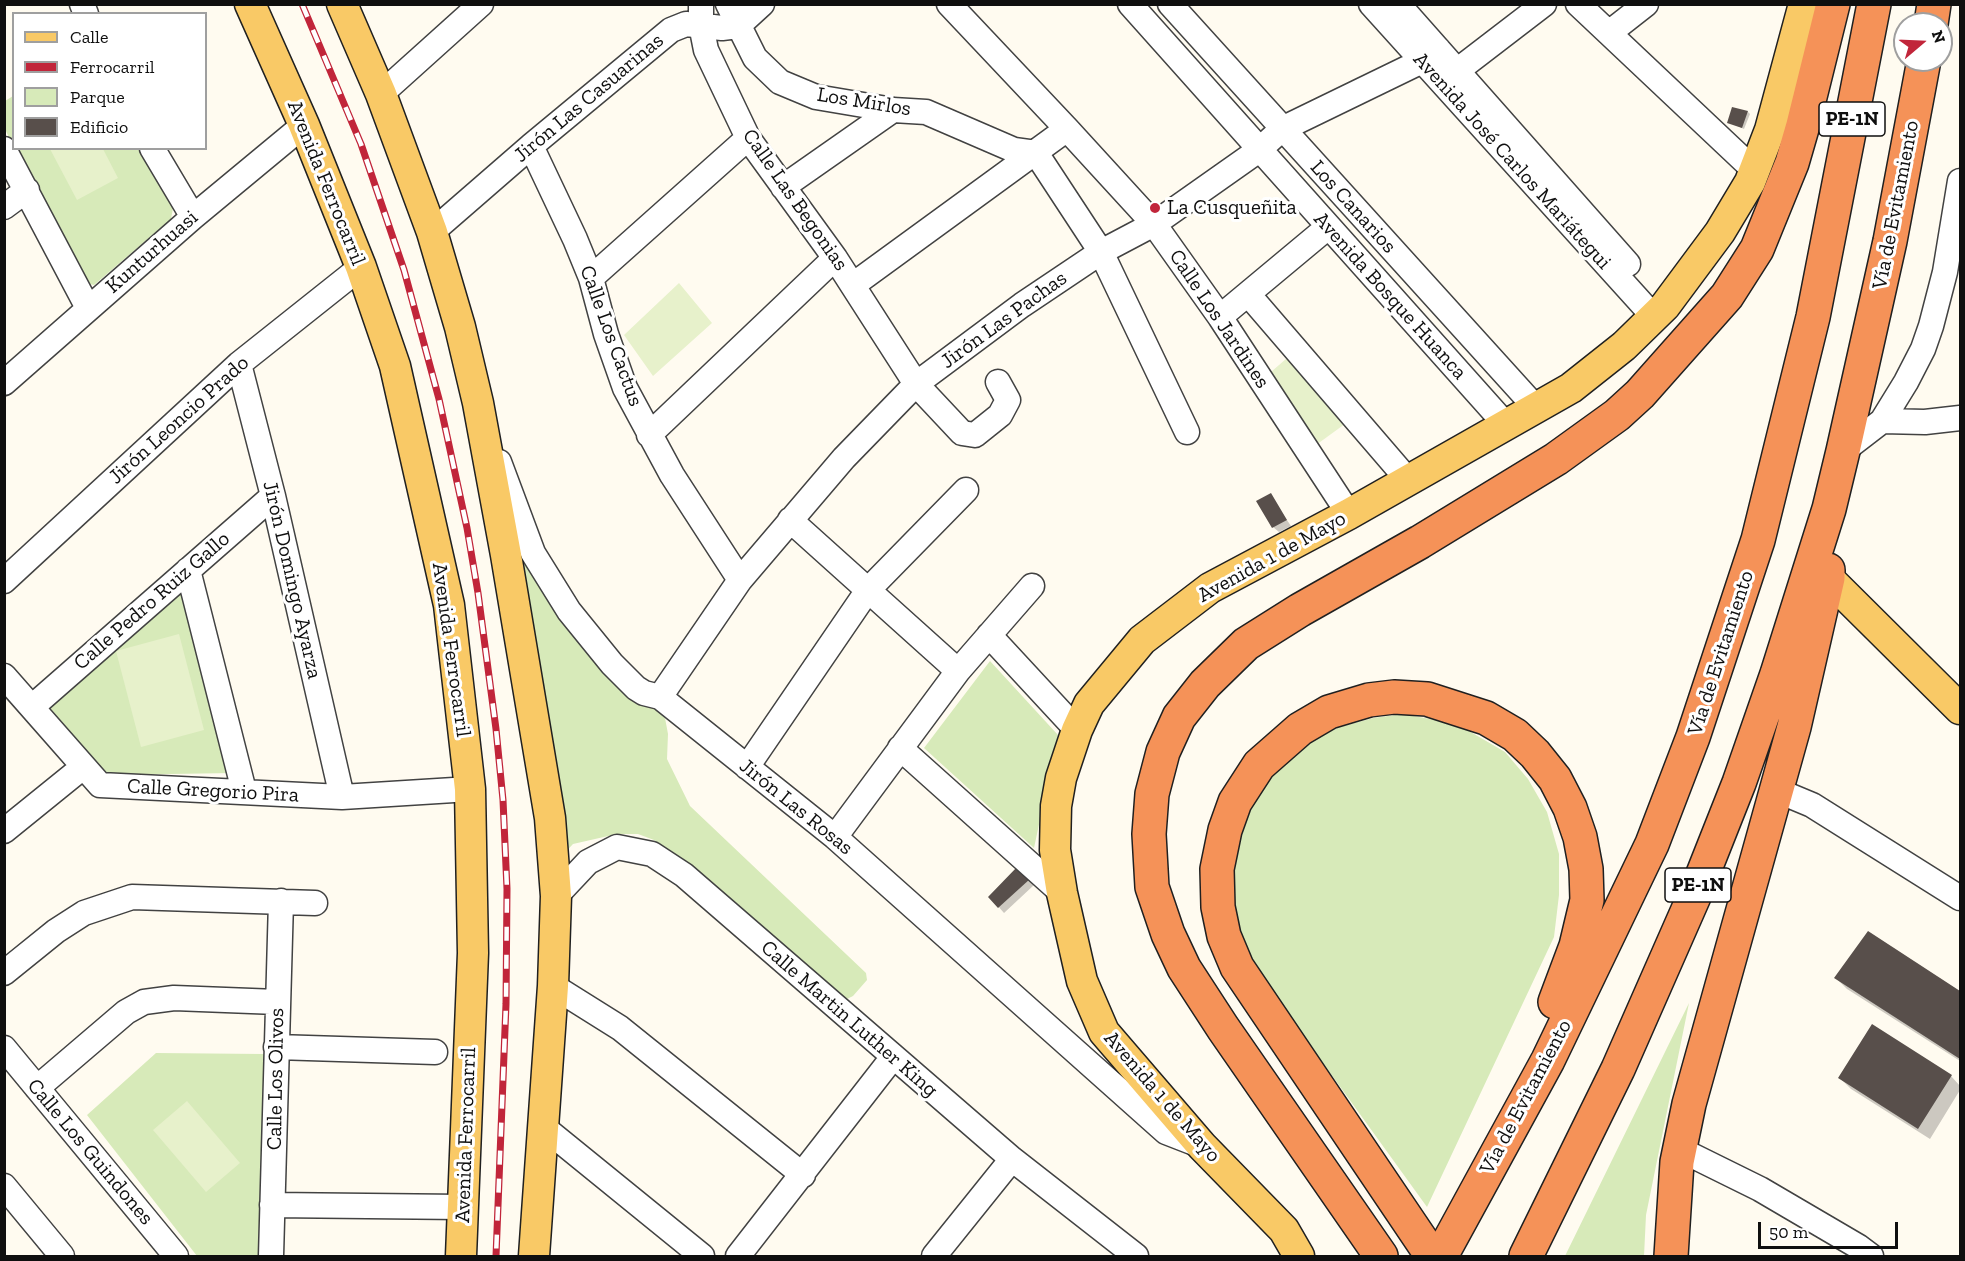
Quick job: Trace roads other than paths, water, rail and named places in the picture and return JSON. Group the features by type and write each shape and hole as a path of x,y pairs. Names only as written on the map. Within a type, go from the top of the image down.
{"highway":[{"path":"1381,1257 1190,978 1168,934 1152,887 1149,834 1152,794 1163,752 1179,717 1204,684 1246,644 1556,459 1617,415 1664,367 1727,296 1757,249 1792,163 1833,4"},
{"name":"Vía de Evitamiento","path":"1442,1257 1548,1060 1652,844 1696,726 1754,551 1813,317 1874,4"},
{"name":"Vía de Evitamiento","path":"1526,1257 1618,1069 1695,894 1739,783 1777,674 1829,509 1843,451 1890,242 1922,72"},
{"path":"1671,1257 1673,1203 1679,1149 1689,1104 1794,727 1828,578 1829,509"},
{"path":"1432,1257 1237,967 1224,936 1218,907 1218,869 1225,830 1235,802 1259,765 1300,729 1329,712 1369,700 1427,699 1486,718 1515,735 1535,753 1555,779 1570,808 1580,837 1586,869 1587,900 1575,946 1556,998 1548,1060"}],"main road":[{"name":"Avenida Ferrocarril","path":"250,4 304,125 361,267 395,366 449,605 470,789 473,953 461,1257"},
{"path":"342,4 381,94 432,232 460,327 478,403 506,555 550,818 556,896 553,986 534,1257"},
{"name":"Avenida 1 de Mayo","path":"1299,1257 1284,1230 1202,1146 1104,1032 1082,981 1062,893 1055,850 1056,806 1061,778 1077,730 1089,704 1142,640 1210,588 1349,514 1537,409 1571,388 1624,346 1659,311 1720,232 1755,171 1770,130 1804,4"},
{"path":"1828,578 1960,710"}],"street":[{"path":"381,94 481,4"},
{"path":"733,15 762,4"},
{"name":"Calle Los Jardines","path":"949,4 1154,224 1220,317 1349,514"},
{"name":"Avenida Bosque Huanca","path":"1130,4 1507,426"},
{"name":"Los Canarios","path":"1170,4 1537,409"},
{"name":"Avenida José Carlos Mariátegui","path":"1371,4 1430,55 1659,311"},
{"name":"Avenida José Carlos Mariátegui","path":"1398,4 1430,55 1458,70 1659,311"},
{"path":"1458,70 1544,4"},
{"path":"1578,4 1755,171"},
{"path":"1609,33 1646,4"},
{"name":"Jirón Las Casuarinas","path":"432,232 671,30 701,15 722,28 733,15"},
{"name":"Calle Las Begonias","path":"701,15 706,50 748,138 835,258 916,384 962,433 975,435 1000,415 1008,400 998,382"},
{"name":"Los Mirlos","path":"733,15 755,58 780,82 816,97 893,110 926,112 1014,150 1036,153"},
{"name":"Jirón Las Pachas","path":"660,697 740,580 844,458 916,384 1022,305 1101,252 1154,224 1259,150 1282,129 1430,55"},
{"path":"783,187 893,110"},
{"name":"Kunturhuasi","path":"4,383 193,217 304,125"},
{"path":"853,285 1067,129"},
{"path":"591,278 748,138"},
{"name":"Calle Los Cactus","path":"531,146 591,278 606,334 625,388 672,475 740,580"},
{"path":"4,149 88,308"},
{"path":"153,150 193,217"},
{"path":"1036,153 1101,252 1187,432"},
{"path":"1843,451 1882,421 1923,349 1945,272 1960,181"},
{"path":"4,207 27,190"},
{"path":"1220,317 1328,227"},
{"path":"649,435 835,258"},
{"name":"Jirón Leoncio Prado","path":"4,581 239,364 361,267"},
{"path":"1248,294 1408,480"},
{"name":"Jirón Domingo Ayarza","path":"239,364 273,496 342,797"},
{"name":"Jirón Las Rosas","path":"478,403 533,554 569,611 612,664 636,688 660,697 835,837 1166,1132 1202,1146"},
{"path":"1882,421 1925,422 1960,418"},
{"path":"747,767 868,590 966,490"},
{"name":"Calle Pedro Ruiz Gallo","path":"32,707 273,496"},
{"path":"790,520 958,670"},
{"path":"188,570 244,791"},
{"path":"835,837 958,670 1032,586"},
{"path":"989,635 1077,730"},
{"name":"Calle Gregorio Pira","path":"4,676 100,785 342,797 470,789"},
{"path":"900,748 1062,893"},
{"path":"5,830 83,767"},
{"path":"1776,790 1812,806 1960,898"},
{"name":"Calle Martin Luther King","path":"556,896 588,862 617,847 652,854 684,875 1012,1159 1136,1257"},
{"path":"4,973 56,931 84,913 132,897 315,903"},
{"name":"Calle Los Olivos","path":"271,1257 281,901"},
{"path":"553,986 620,1028 803,1174"},
{"path":"37,1088 126,1012 144,1002 174,999 277,1002"},
{"path":"276,1047 435,1052"},
{"name":"Calle Los Guindones","path":"4,1048 176,1257"},
{"path":"738,1257 893,1057"},
{"path":"542,1126 702,1257"},
{"path":"1679,1149 1760,1188 1859,1247 1871,1257"},
{"path":"934,1257 1012,1159"},
{"path":"4,1186 62,1257"},
{"path":"272,1205 463,1207"}],"railway":[{"path":"302,4 361,144 404,270 439,399 467,528 478,593 503,800 507,889 506,1004 496,1256"}],"place":[{"name":"La Cusqueñita","path":"1155,208"}]}
